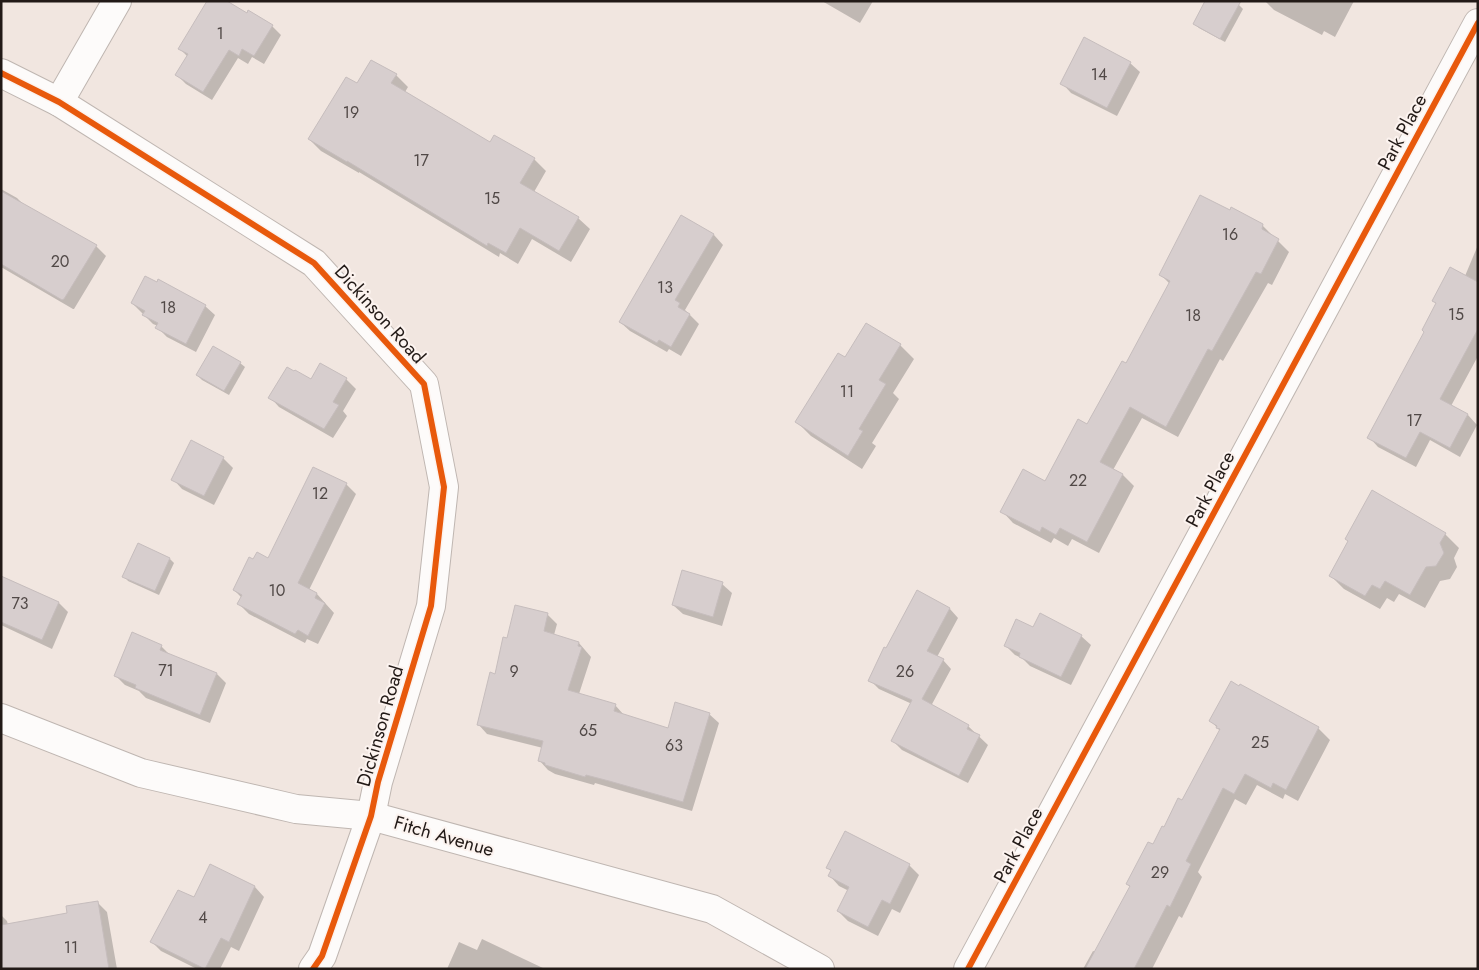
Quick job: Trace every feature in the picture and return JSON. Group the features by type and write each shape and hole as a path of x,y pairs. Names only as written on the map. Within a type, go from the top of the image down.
{"street":[{"path":"59,102 118,1"},
{"name":"Park Place","path":"968,969 1478,23"},
{"name":"Dickinson Road","path":"1,73 59,102 314,264 424,384 444,487 431,606 378,782 371,816 322,956 313,969"},
{"name":"Fitch Avenue","path":"1,718 141,773 296,809 371,816 712,909 820,969"}],"building":[{"path":"207,1 227,1 247,13 248,10 273,25 254,56 242,49 239,56 229,50 203,92 175,75 188,54 178,49"},
{"path":"1205,1 1241,1 1220,39 1193,24"},
{"path":"1084,37 1131,62 1107,108 1060,84"},
{"path":"371,60 397,74 391,83 490,142 494,135 535,158 520,183 579,217 559,251 520,228 506,253 488,243 487,246 308,139 346,77 357,83"},
{"path":"1,191 97,245 64,299 62,300 1,264"},
{"path":"1200,195 1230,210 1231,207 1263,224 1262,229 1279,239 1261,274 1256,272 1212,351 1208,349 1166,427 1130,407 1100,462 1123,474 1087,542 1060,528 1056,535 1042,527 1040,532 1000,512 1023,469 1045,481 1078,419 1087,424 1122,361 1126,363 1170,281 1159,275"},
{"path":"681,215 714,234 675,300 680,303 678,307 690,314 671,347 659,340 657,343 619,322"},
{"path":"1450,267 1478,282 1478,329 1440,399 1468,414 1450,448 1420,432 1406,458 1367,438 1424,332 1422,330 1436,303 1432,301"},
{"path":"145,276 157,282 158,279 206,305 186,344 155,328 158,323 142,315 145,311 131,303"},
{"path":"866,323 901,344 879,380 886,384 859,429 863,431 848,456 795,422 838,353 845,357"},
{"path":"213,346 241,362 224,391 196,375"},
{"path":"320,363 347,378 333,402 339,405 324,429 268,398 287,367 311,379"},
{"path":"191,440 224,457 204,496 171,480"},
{"path":"313,467 347,483 298,583 317,593 315,598 325,603 308,636 298,630 295,634 237,604 242,595 233,590 249,557 253,559 257,552 268,558"},
{"path":"1372,490 1446,533 1440,543 1444,553 1436,566 1426,567 1410,595 1385,581 1380,589 1372,585 1365,596 1329,576 1348,541 1345,539"},
{"path":"138,543 170,558 155,591 122,577"},
{"path":"682,570 723,582 713,617 672,605"},
{"path":"1,576 59,602 42,640 1,622"},
{"path":"917,590 950,608 927,651 944,659 922,699 969,725 967,729 980,735 959,776 891,741 912,700 868,681 884,647 886,648"},
{"path":"515,605 548,613 544,631 579,642 578,646 582,647 568,690 616,704 614,711 668,728 675,702 710,713 683,802 545,765 545,763 538,761 543,741 477,725 490,672 495,674 503,637 507,638"},
{"path":"1040,613 1082,635 1061,677 1019,657 1020,653 1004,646 1016,619 1033,627"},
{"path":"132,632 162,645 160,650 217,673 200,715 135,688 136,685 114,676"},
{"path":"1231,681 1239,686 1240,684 1319,727 1286,790 1273,783 1271,788 1245,774 1234,794 1223,788 1186,861 1191,864 1170,907 1167,905 1134,969 1085,969 1130,886 1126,884 1148,842 1153,844 1162,826 1164,827 1178,798 1182,800 1220,729 1216,728 1217,726 1209,721"},
{"path":"845,831 910,864 890,904 882,900 868,927 837,911 849,887 828,876 831,870 826,868"},
{"path":"210,864 255,886 229,942 221,938 205,969 150,942 178,890 194,897"},
{"path":"98,901 109,969 1,969 1,925 67,913 66,906"}],"cycle path":[{"path":"968,969 1478,23"},
{"path":"1,73 59,102 314,263 424,384 444,487 431,606 378,782 371,816 322,956 313,969"}]}
